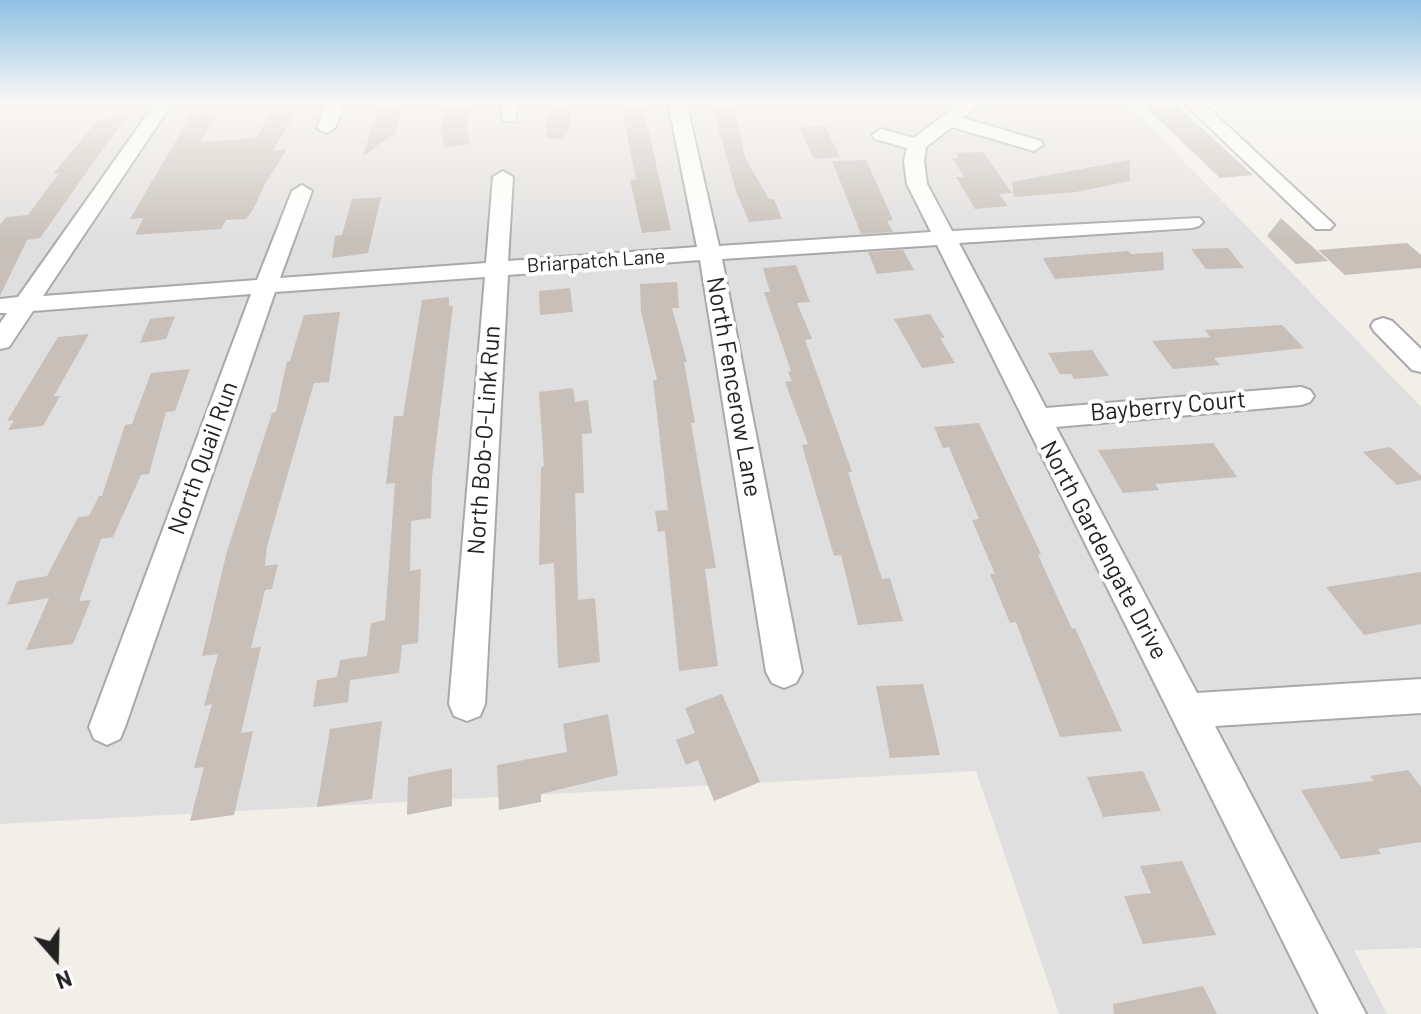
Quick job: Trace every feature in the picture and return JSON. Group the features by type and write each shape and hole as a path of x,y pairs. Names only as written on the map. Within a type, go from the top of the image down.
{"street":[{"path":"0,341 132,149"},
{"name":"North Fencerow Lane","path":"687,149 710,253 784,672"},
{"name":"North Gardengate Drive","path":"916,149 914,161 917,184 1343,1014"},
{"path":"1242,149 1323,225"},
{"name":"North Bob-O-Link Run","path":"467,704 503,177"},
{"name":"North Quail Run","path":"107,727 302,191"},
{"name":"Briarpatch Lane","path":"0,306 496,268 1192,222"},
{"path":"1383,326 1421,364"},
{"name":"Bayberry Court","path":"1035,419 1301,396"},
{"path":"1188,711 1421,696"}],"shaded area":[{"path":"0,149 1173,149 1421,407 1421,948 1354,950 1387,1014 1059,1014 976,771 0,824"}],"building":[{"path":"74,149 103,149 40,238 27,240 0,296 0,225 6,217 28,215 59,173 53,174"},
{"path":"171,149 287,149 246,219 226,220 221,229 135,235 143,218 130,219"},
{"path":"630,149 653,149 671,230 642,233 630,180 636,179"},
{"path":"724,149 743,149 745,158 769,199 774,199 782,219 749,222"},
{"path":"809,149 836,149 840,157 814,159"},
{"path":"1190,149 1225,149 1253,175 1220,178"},
{"path":"983,152 1012,193 999,194 1008,206 975,209 956,177 964,177 952,158 959,158 956,153"},
{"path":"866,160 893,220 887,221 893,232 861,234 832,161"},
{"path":"1130,160 1130,181 1076,192 1014,197 1012,182"},
{"path":"381,197 368,253 332,258 335,236 342,235 352,199"},
{"path":"1281,218 1328,261 1296,264 1267,236"},
{"path":"1407,243 1421,255 1421,268 1345,275 1318,250"},
{"path":"1228,248 1244,268 1206,269 1191,249"},
{"path":"903,250 914,270 877,274 868,252"},
{"path":"1128,251 1131,254 1163,252 1164,270 1055,279 1043,258"},
{"path":"796,265 810,302 797,303 812,339 805,340 852,472 848,472 882,579 890,578 903,621 858,625 841,555 834,556 802,445 808,444 785,382 792,381 788,372 791,371 764,292 770,292 763,268"},
{"path":"677,282 679,308 672,308 687,362 684,362 695,423 691,423 716,568 705,569 718,666 679,671 665,531 658,532 655,511 668,510 653,380 657,380 641,311 640,284"},
{"path":"570,288 573,312 540,315 539,291"},
{"path":"449,297 449,306 453,306 432,477 431,518 411,521 410,571 421,569 418,643 402,645 399,673 350,680 348,702 313,707 317,680 337,677 340,660 367,656 371,623 385,620 395,483 386,484 394,416 403,416 422,300"},
{"path":"340,312 329,382 314,383 267,546 265,566 278,564 272,589 265,590 251,648 261,647 241,733 253,731 234,815 190,821 204,767 194,768 212,704 204,706 218,654 202,656 227,551 272,413 276,412 287,361 290,361 304,315"},
{"path":"930,314 945,338 940,338 955,363 922,368 894,319"},
{"path":"175,316 166,339 140,343 150,319"},
{"path":"1282,325 1304,348 1214,358 1220,365 1173,369 1152,341 1210,337 1205,330"},
{"path":"89,334 54,396 60,396 43,426 8,430 14,420 7,421 58,337"},
{"path":"1092,350 1109,376 1074,379 1071,374 1060,374 1048,353"},
{"path":"190,369 175,411 166,412 149,474 141,475 113,537 101,539 79,601 91,600 73,644 26,650 49,598 7,605 17,581 47,576 78,517 89,516 99,496 102,496 125,425 132,424 151,373"},
{"path":"573,388 575,402 588,400 592,433 582,434 584,493 575,493 578,600 595,598 600,662 558,668 554,563 539,565 541,467 544,466 539,392"},
{"path":"979,423 1122,731 1060,737 1016,622 1010,623 990,574 995,574 972,520 979,519 949,447 943,448 934,427"},
{"path":"1213,443 1237,477 1155,484 1159,490 1123,493 1098,450"},
{"path":"1390,447 1421,476 1421,480 1397,485 1363,452"},
{"path":"1421,572 1421,624 1364,635 1326,587"},
{"path":"923,684 940,755 890,758 876,686"},
{"path":"722,694 760,782 714,801 698,760 686,765 676,740 695,733 685,708"},
{"path":"608,714 618,775 541,794 541,802 499,810 497,765 567,752 563,724"},
{"path":"382,721 372,799 317,807 330,729"},
{"path":"452,768 452,806 407,815 408,777"},
{"path":"1408,770 1421,787 1421,842 1378,849 1381,854 1341,859 1301,790 1374,781 1370,776"},
{"path":"1143,771 1161,811 1103,817 1087,777"},
{"path":"1182,861 1216,935 1143,944 1124,896 1151,893 1140,866"},
{"path":"1203,986 1217,1014 1114,1014 1113,1004"}]}
